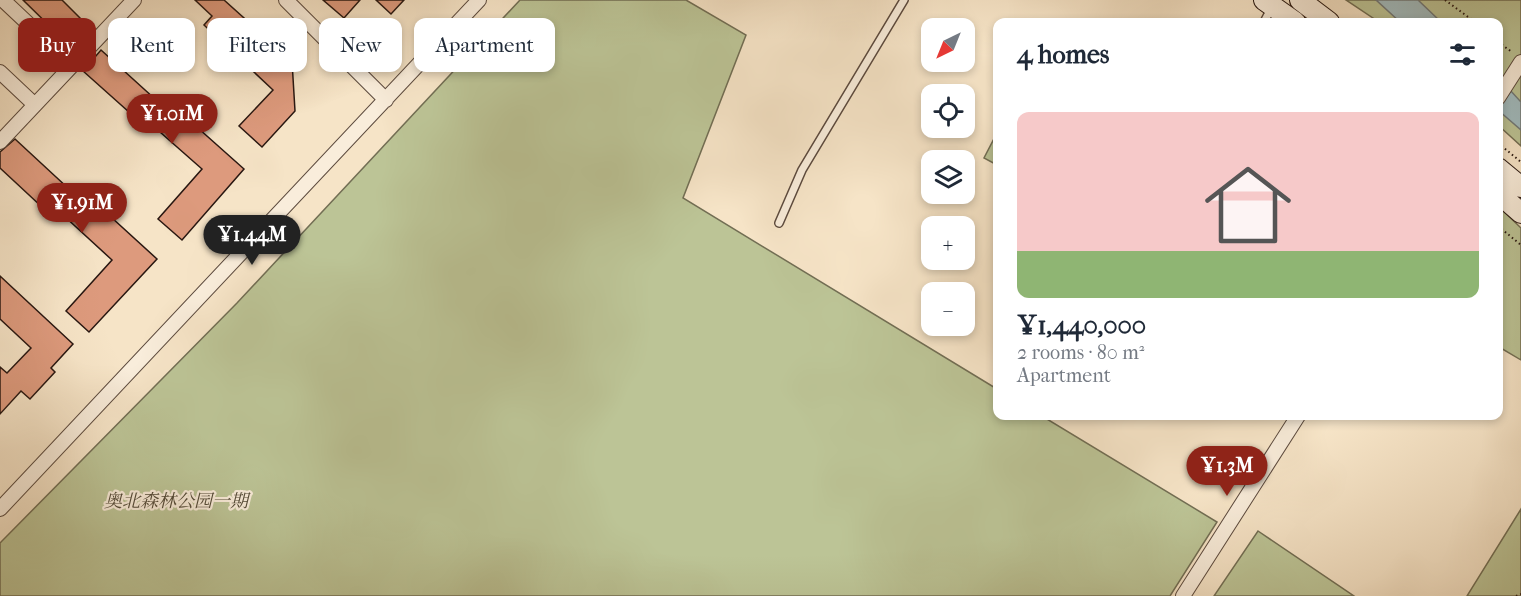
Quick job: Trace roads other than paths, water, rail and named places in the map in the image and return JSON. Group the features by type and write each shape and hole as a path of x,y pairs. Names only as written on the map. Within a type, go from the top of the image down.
{"main road":[{"path":"1300,0 1320,18"},
{"path":"1269,7 1288,18"},
{"path":"1503,172 1521,188"},
{"path":"1503,198 1521,213"}],"street":[{"path":"3,0 22,18"},
{"path":"96,40 129,5 114,0"},
{"path":"286,0 386,100"},
{"path":"0,509 479,0"},
{"path":"1503,91 1509,82 1517,58"},
{"path":"0,72 35,105"},
{"path":"0,142 66,72"},
{"path":"1183,596 1295,420"}],"lane":[{"path":"779,223 802,170 904,0"}],"water":[{"path":"1376,0 1418,0 1437,18 1396,18"},
{"path":"1503,82 1521,102 1521,130 1503,114"}],"park label":[{"name":"奥北森林公园一期","path":"176,501"}]}
